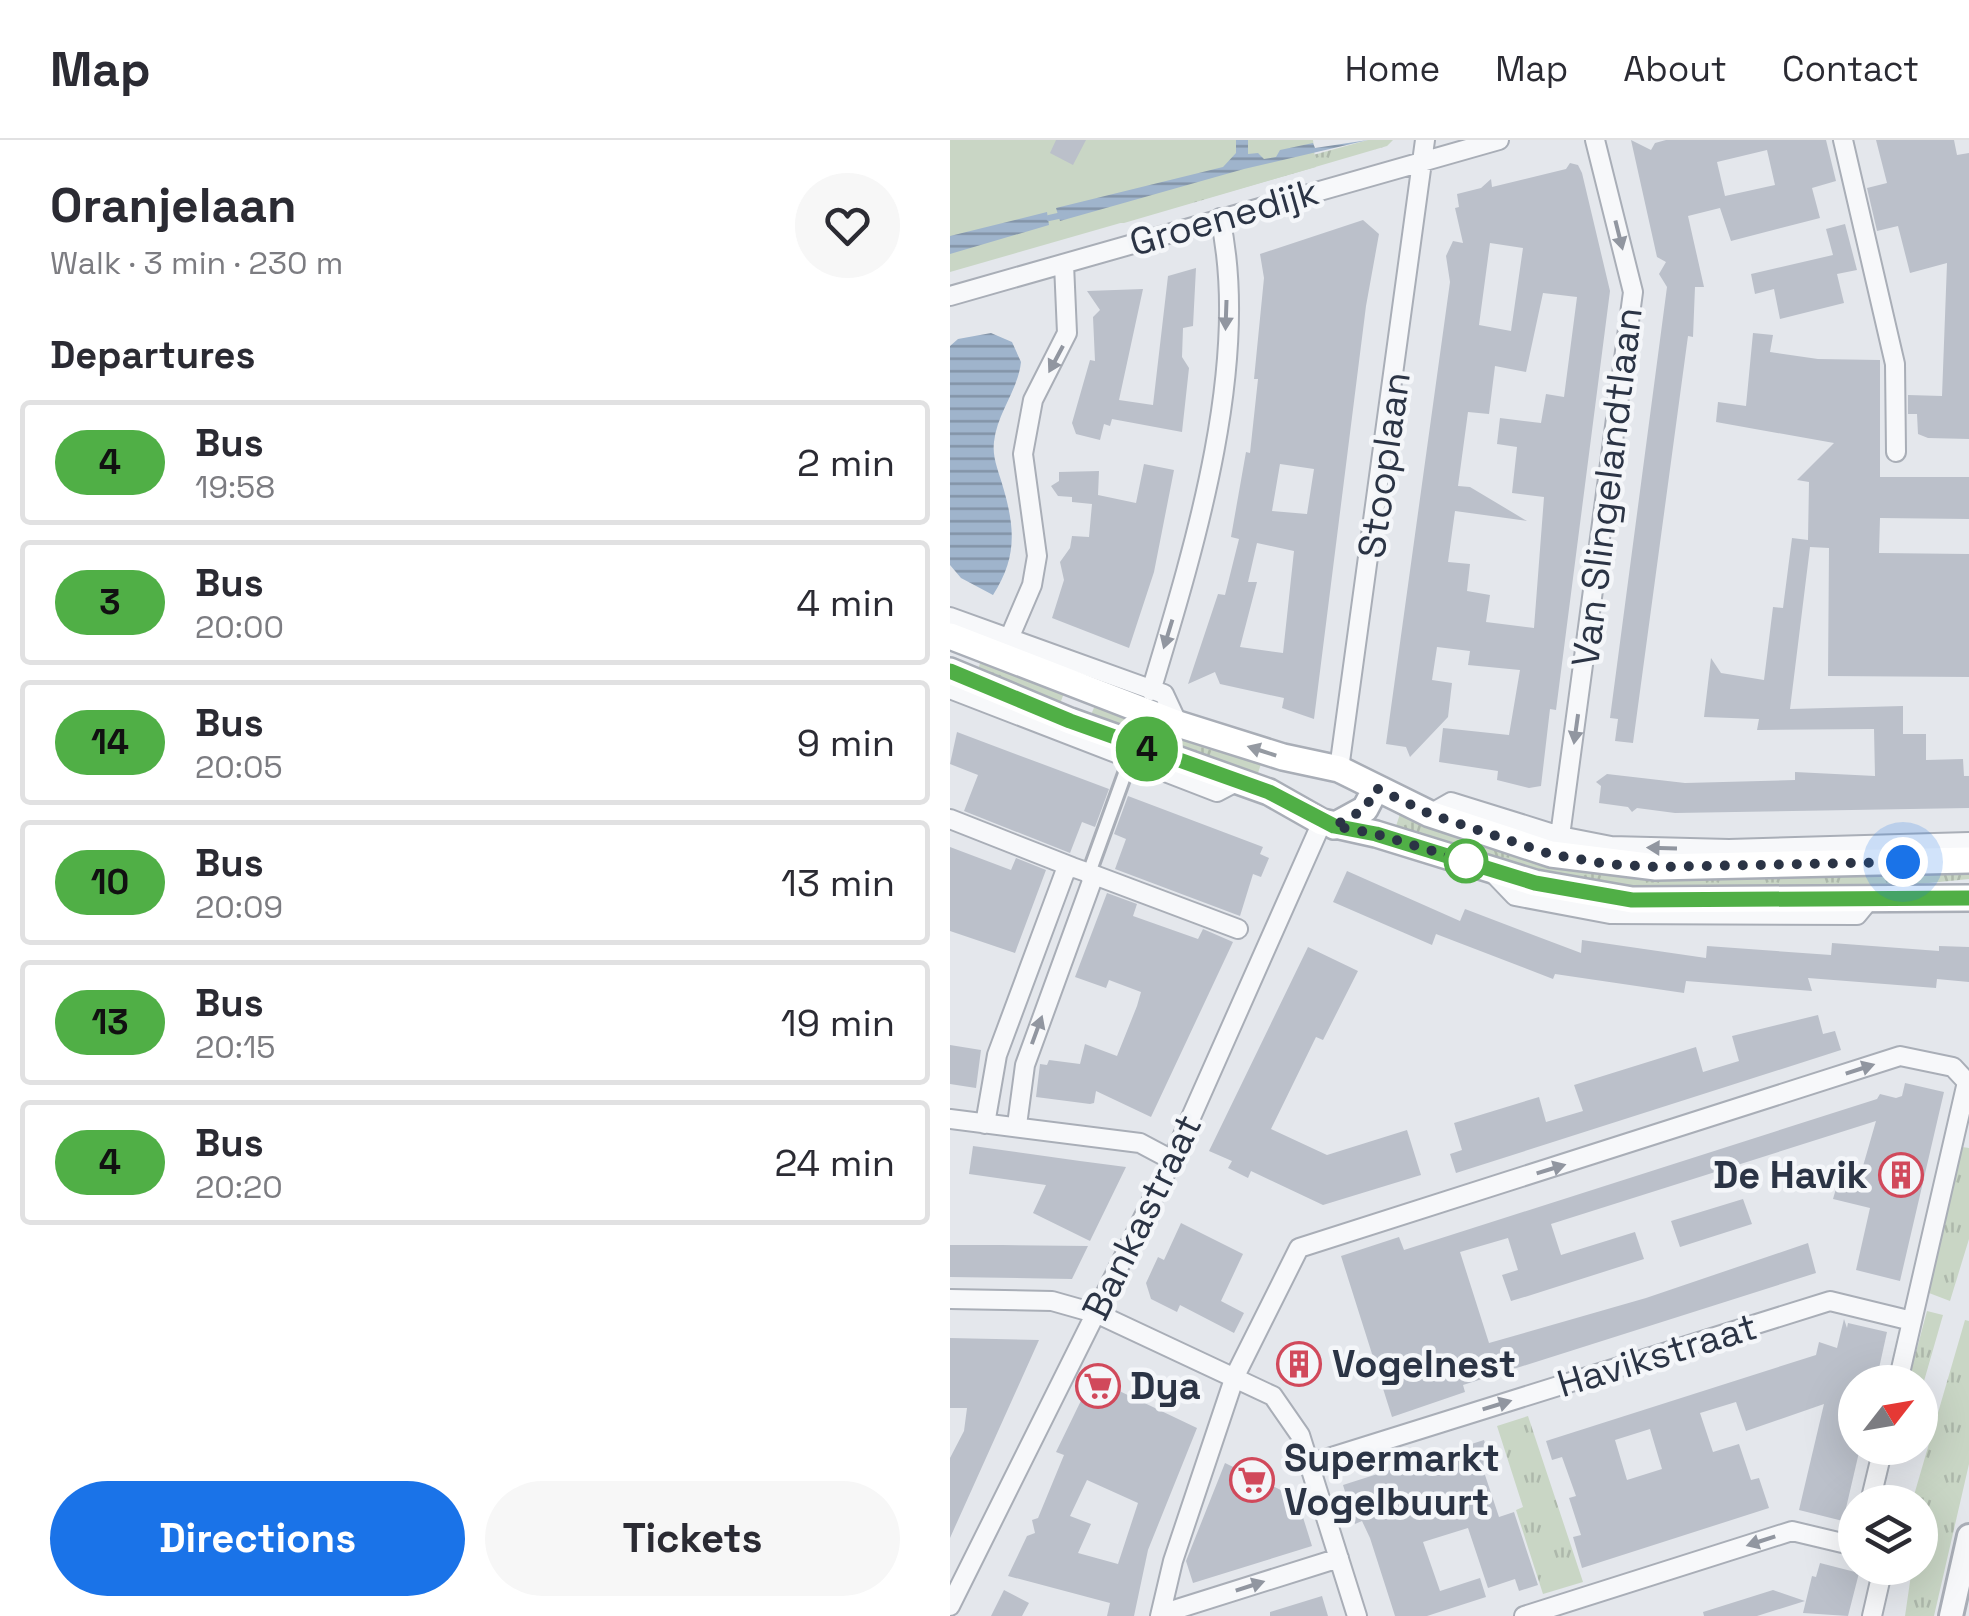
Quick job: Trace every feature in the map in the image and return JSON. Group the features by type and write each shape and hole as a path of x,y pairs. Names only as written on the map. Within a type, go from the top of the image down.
{"main road":[{"path":"950,636 1178,724 1330,767 1430,814 1550,854 1606,864 1656,867 1969,860"},
{"path":"950,671 1070,721 1284,799 1328,824 1376,834 1535,883 1632,900 1969,898"},
{"path":"1284,799 1298,774 1330,767"},
{"path":"1328,824 1365,809 1376,788"}],"street":[{"name":"Stooplaan","path":"1330,767 1425,140"},
{"name":"Groenedijk","path":"950,296 1499,140"},
{"name":"Van Slingelandtlaan","path":"1560,836 1633,292 1595,140"},
{"path":"1843,140 1895,364 1896,452"},
{"path":"1151,691 1192,555 1216,440 1228,256 1220,218"},
{"path":"1008,641 1032,584 1037,556 1023,454 1032,400 1067,333 1064,264"},
{"path":"950,618 1164,694 1178,724"},
{"path":"950,689 1217,792 1238,782"},
{"path":"1080,870 1131,758"},
{"path":"1430,814 1451,802 1560,836 1611,846 1668,849 1969,842"},
{"path":"950,818 1238,929"},
{"name":"Bankastraat","path":"950,1605 1071,1358 1098,1314 1328,824"},
{"path":"985,1124 997,1055 1065,872 1080,870"},
{"path":"1017,1125 1025,1064 1092,881 1080,870"},
{"path":"1160,1615 1173,1561 1235,1376 1300,1248 1900,1056 1953,1067 1967,1082 1902,1365"},
{"path":"950,1119 1140,1143 1172,1160"},
{"path":"950,1299 1052,1300 1098,1314 1264,1390 1288,1412 1309,1464 1357,1616"},
{"name":"Havikstraat","path":"1309,1464 1830,1301 1912,1320"},
{"path":"1524,1616 1792,1531 1838,1542"},
{"path":"1950,1616 1969,1536"},
{"path":"1160,1615 1339,1558"},
{"path":"1872,1616 1879,1585"}],"green space":[{"path":"950,140 1313,140 1316,167 950,272"},
{"path":"1368,140 1393,140 1387,146 1124,223 1064,223"},
{"path":"982,658 1065,690 1060,704 977,672"},
{"path":"1096,703 1262,761 1256,779 1090,717"},
{"path":"1401,811 1478,838 1969,869 1969,879 1762,894 1655,893 1604,888 1536,874 1395,829"},
{"path":"1962,1147 1969,1148 1969,1239 1950,1301 1929,1293"},
{"path":"1927,1311 1943,1315 1929,1365 1913,1365"},
{"path":"1965,1320 1969,1321 1969,1464 1934,1616 1905,1616 1910,1585 1938,1585 1938,1485 1917,1485 1923,1465 1938,1465 1938,1413"},
{"path":"1528,1416 1583,1582 1543,1594 1516,1510 1523,1507 1497,1426"}],"water":[{"path":"1236,140 1248,140 1248,154 1258,153 1264,159 1276,157 1280,150 1313,143 1315,148 1368,140 1244,169 1060,221 1056,208 1223,167 1236,153"},
{"path":"1047,212 1049,225 950,254 950,236"},
{"path":"991,333 1012,342 1021,362 994,442 1012,531 1010,557 993,595 961,578 950,565 950,346 958,339"}],"building":[{"path":"1056,140 1086,140 1073,165 1050,153"},
{"path":"1631,140 1651,150 1655,143 1666,140 1826,140 1836,181 1812,188 1820,218 1731,241 1720,208 1688,216 1704,287 1695,287 1693,337 1688,336 1633,743 1615,741 1618,719 1610,718 1667,287 1659,274 1666,262 1657,257","holes":["1767,150 1775,185 1725,196 1717,162"]},
{"path":"1876,140 1954,140 1957,155 1969,153 1969,439 1928,438 1918,434 1917,414 1908,414 1908,395 1942,396 1947,263 1910,273 1898,226 1877,231 1867,188 1887,183"},
{"path":"1570,163 1578,165 1582,173 1610,291 1556,710 1550,709 1541,786 1529,788 1497,780 1498,771 1439,762 1443,728 1509,735 1520,670 1468,665 1470,651 1437,647 1432,680 1452,683 1448,717 1410,757 1406,747 1386,744 1450,282 1446,256 1453,241 1463,243 1455,208 1459,207 1457,194 1481,188 1491,179 1492,187 1566,169","holes":["1490,243 1523,248 1511,331 1479,325","1543,293 1577,297 1564,397 1546,394 1541,423 1500,418 1497,444 1517,447 1512,493 1544,497 1534,628 1486,622 1490,595 1467,591 1470,564 1448,562 1455,511 1527,521 1470,487 1458,486 1468,412 1489,414 1495,366 1526,372"]},
{"path":"1363,220 1379,234 1366,306 1314,719 1282,708 1284,698 1220,684 1215,672 1188,684 1218,594 1225,595 1239,539 1231,537 1246,452 1250,453 1258,379 1254,379 1264,278 1260,254","holes":["1280,464 1314,469 1307,514 1272,511","1257,543 1294,551 1283,653 1240,647 1257,582 1248,582"]},
{"path":"1845,224 1857,270 1837,274 1844,303 1780,319 1774,289 1755,294 1751,274 1833,255 1826,229"},
{"path":"1196,268 1193,326 1183,328 1182,357 1189,368 1182,432 1112,419 1110,426 1104,424 1100,440 1076,434 1072,423 1090,360 1095,361 1093,317 1100,310 1087,291 1143,289 1119,400 1153,405 1168,276"},
{"path":"1753,333 1773,335 1770,352 1818,359 1880,360 1880,477 1969,477 1969,519 1880,518 1879,553 1969,554 1969,677 1828,676 1829,548 1810,547 1790,709 1903,706 1903,734 1926,734 1926,760 1963,759 1964,776 1969,776 1969,808 1675,813 1637,808 1632,812 1628,807 1599,803 1601,786 1596,782 1607,774 1685,783 1795,780 1795,772 1875,776 1874,729 1757,730 1759,719 1704,717 1711,658 1721,673 1764,680 1773,607 1783,608 1792,538 1808,540 1809,482 1797,480 1834,443 1716,422 1718,402 1746,406"},
{"path":"1144,464 1174,470 1154,572 1129,648 1052,618 1064,580 1060,562 1070,548 1072,536 1089,537 1092,504 1058,496 1051,486 1059,481 1059,472 1099,471 1098,495 1136,503"},
{"path":"957,732 1109,789 1095,827 1082,822 1070,853 964,811 978,775 950,764"},
{"path":"1128,796 1263,847 1260,854 1269,858 1261,877 1253,874 1240,916 1115,869 1126,839 1114,834"},
{"path":"950,847 1011,870 1016,858 1046,870 1015,953 950,931"},
{"path":"1347,871 1460,921 1465,909 1581,953 1582,940 1706,958 1707,946 1831,955 1832,943 1939,951 1939,946 1969,947 1969,982 1937,979 1936,988 1808,978 1812,991 1686,981 1684,993 1555,974 1553,979 1436,934 1432,945 1333,902"},
{"path":"1107,893 1137,904 1133,916 1198,939 1203,929 1233,942 1151,1117 1096,1091 1094,1103 1090,1104 1036,1097 1040,1064 1047,1065 1049,1060 1080,1064 1085,1044 1117,1056 1137,1006 1141,992 1109,980 1106,988 1075,977"},
{"path":"1308,947 1358,971 1323,1040 1316,1037 1271,1129 1327,1155 1407,1130 1421,1175 1323,1205 1251,1171 1248,1178 1228,1168 1232,1161 1209,1151"},
{"path":"1818,1015 1823,1034 1835,1031 1841,1050 1456,1173 1450,1154 1462,1150 1454,1123 1539,1097 1546,1122 1583,1111 1574,1085 1696,1047 1703,1072 1739,1061 1732,1036"},
{"path":"950,1045 981,1050 976,1088 950,1084"},
{"path":"1905,1083 1944,1092 1900,1281 1856,1270 1870,1208 1833,1199 1842,1168 1861,1173 1876,1121 1551,1224 1561,1255 1635,1232 1644,1259 1528,1296 1511,1301 1502,1275 1518,1270 1508,1238 1460,1252 1489,1343 1646,1298 1808,1243 1816,1273 1463,1385 1465,1392 1392,1417 1341,1256 1399,1237 1404,1250 1877,1099 1880,1094 1902,1096"},
{"path":"973,1146 1126,1167 1090,1241 1033,1213 1046,1185 969,1174"},
{"path":"1743,1199 1752,1224 1680,1247 1671,1221"},
{"path":"1181,1223 1243,1254 1221,1301 1244,1313 1234,1333 1180,1305 1177,1312 1151,1299 1146,1283 1158,1257 1164,1260"},
{"path":"950,1245 1088,1246 1072,1279 950,1277"},
{"path":"1844,1319 1847,1328 1848,1323 1887,1332 1880,1365 1838,1365 1838,1465 1856,1465 1851,1485 1838,1485 1838,1520 1799,1510 1824,1404 1746,1431 1736,1402 1700,1413 1713,1452 1739,1444 1751,1480 1759,1478 1769,1508 1582,1568 1573,1537 1581,1535 1569,1498 1576,1496 1562,1457 1552,1460 1546,1441 1816,1355 1819,1342 1837,1348","holes":["1650,1429 1662,1469 1627,1480 1615,1440"]},
{"path":"950,1338 1039,1340 950,1538 950,1458 964,1431 967,1408 950,1408"},
{"path":"1092,1378 1197,1428 1148,1550 1134,1616 1107,1616 1110,1603 1008,1576 1027,1536 1035,1533 1032,1520 1038,1518 1064,1455 1056,1452","holes":["1087,1480 1138,1503 1118,1564 1078,1553 1091,1524 1070,1516"]},
{"path":"1484,1440 1493,1470 1484,1472 1499,1517 1514,1512 1538,1585 1519,1591 1515,1579 1488,1588 1468,1528 1423,1542 1440,1591 1480,1578 1486,1597 1427,1616 1395,1616 1370,1538 1362,1521 1355,1524 1343,1485"},
{"path":"1225,1463 1289,1494 1285,1503 1301,1511 1312,1546 1193,1583 1186,1561"},
{"path":"1820,1563 1838,1568 1838,1585 1856,1585 1848,1616 1803,1613 1812,1576 1816,1577"},
{"path":"1004,1590 1029,1603 1022,1616 991,1616"},
{"path":"1773,1590 1805,1601 1757,1616 1704,1616 1703,1612"},
{"path":"1322,1596 1328,1616 1270,1616 1270,1612"}],"waterway":[{"path":"1049,218 1067,214"}],"bus line":[{"name":"4","path":"950,671 1070,721 1269,792 1322,822 1443,853 1535,883 1632,900 1969,898"}],"place":[{"name":"De Havik","path":"1901,1175"},
{"name":"Vogelnest","path":"1299,1364"},
{"name":"Dya","path":"1098,1386"},
{"name":"Supermarkt Vogelbuurt","path":"1252,1480"}],"route":[{"path":"1466,861 1376,834 1334,826 1365,809 1376,788 1430,814 1550,854 1606,864 1656,867 1903,862"}]}
